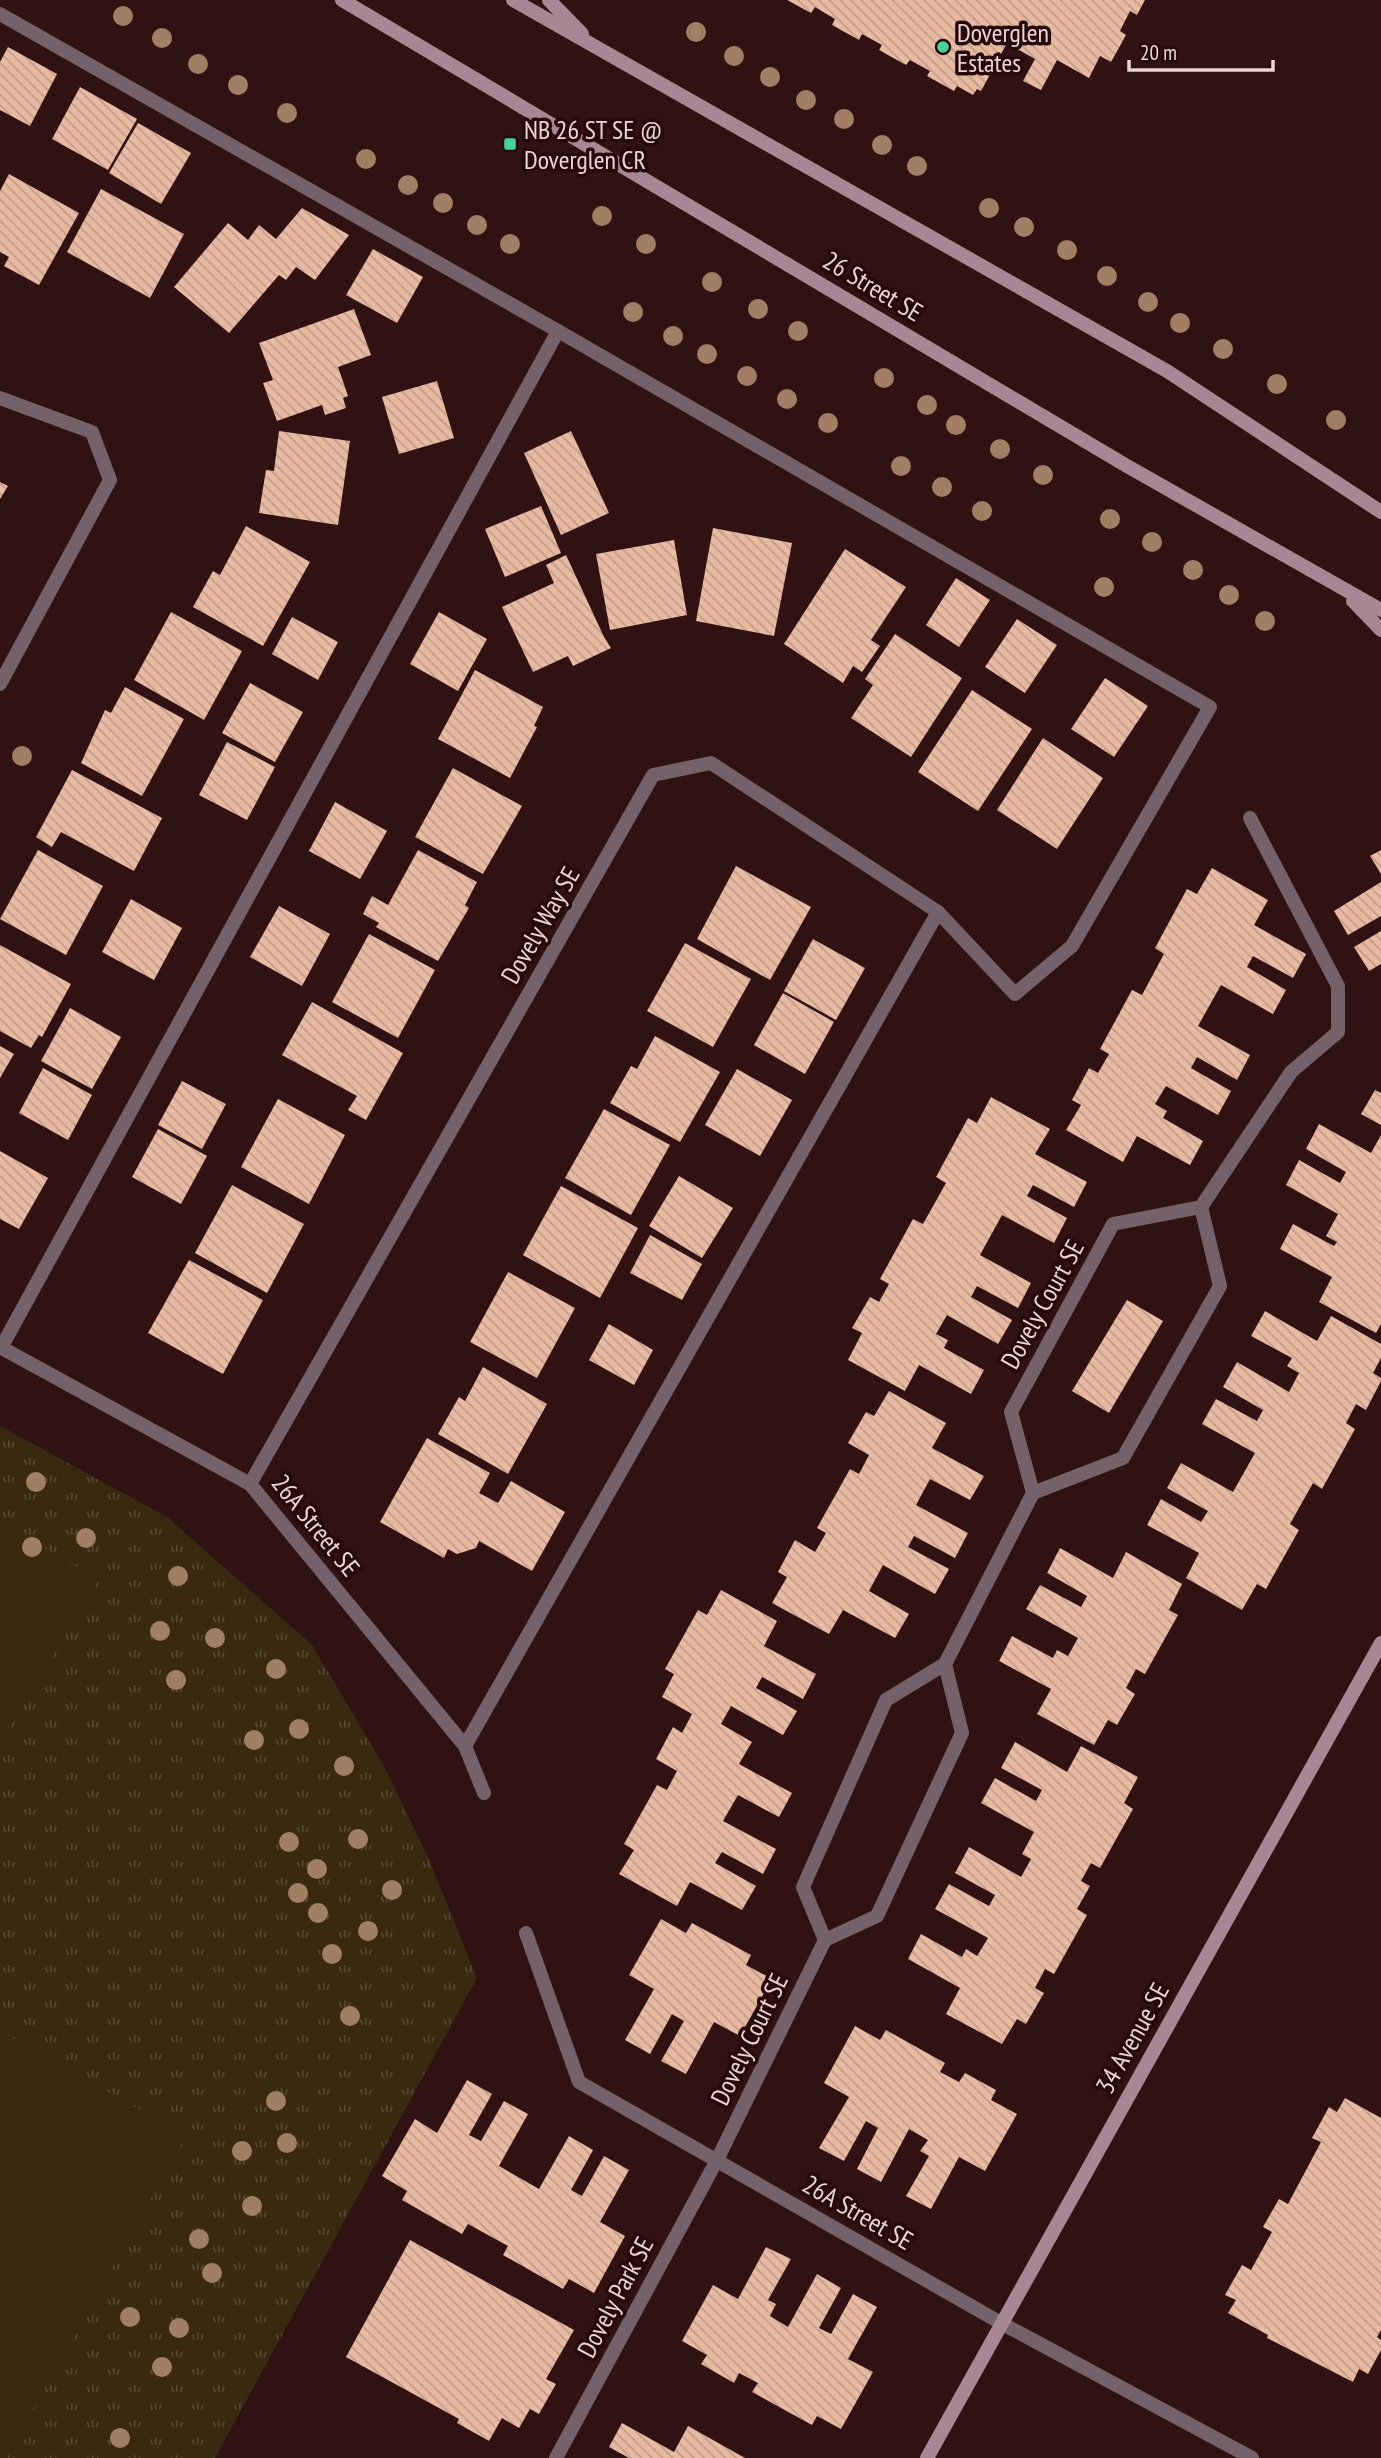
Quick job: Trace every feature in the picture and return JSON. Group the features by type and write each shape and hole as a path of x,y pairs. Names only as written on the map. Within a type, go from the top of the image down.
{"street":[{"name":"26 Street SE","path":"342,0 1127,466 1381,610"},
{"path":"513,0 1167,371 1381,512"},
{"path":"549,0 593,45"},
{"path":"0,14 558,331 0,1348"},
{"name":"Dovely Way SE","path":"250,1484 653,775 711,764 938,912 1015,994 1072,946 1210,707 558,331"},
{"path":"0,398 92,432 110,480 0,684"},
{"path":"1342,589 1381,630"},
{"path":"945,1664 962,1732 877,1916 825,1940 803,1887 887,1700 945,1664 1033,1493 1123,1458 1220,1286 1201,1207 1291,1072 1338,1032 1338,986 1250,818"},
{"path":"465,1746 938,912"},
{"name":"Dovely Court SE","path":"1033,1493 1011,1412 1113,1224 1201,1207"},
{"name":"26A Street SE","path":"0,1348 250,1484 465,1746 484,1793"},
{"name":"34 Avenue SE","path":"927,2458 1381,1643"},
{"name":"26A Street SE","path":"526,1933 579,2082 1001,2323 1252,2458"},
{"name":"Dovely Court SE","path":"717,2160 825,1940"},
{"name":"Dovely Park SE","path":"556,2458 717,2160"}],"green space":[{"path":"0,1426 167,1517 312,1645 384,1766 427,1855 477,1978 215,2458 0,2458"},
{"path":"0,1524 99,1579 11,1725 0,1731"},
{"path":"0,2031 186,2136 6,2458 0,2458"}],"building":[{"name":"Doverglen Estates","path":"787,0 1145,0 1137,15 1130,11 1120,31 1126,35 1111,62 1100,56 1089,78 1057,60 1041,90 1023,81 1035,59 1007,43 981,91 977,89 973,95 957,86 954,91 927,76 930,71 910,60 906,65 879,50 882,45 862,34 859,40 832,25 835,19 815,7 811,13"},
{"path":"8,47 57,74 30,126 0,110 0,62"},
{"path":"80,87 137,119 108,170 52,139"},
{"path":"138,123 191,153 161,204 109,173"},
{"path":"9,174 79,213 39,285 4,266 9,257 0,252 0,191"},
{"path":"101,189 184,234 150,298 67,252"},
{"path":"302,208 349,235 315,280 296,267 286,280 279,275 229,333 174,287 228,223 248,240 259,225 276,239"},
{"path":"373,249 423,277 397,323 346,295"},
{"path":"354,309 371,355 338,367 348,396 343,398 346,408 325,415 322,405 277,421 263,383 273,380 259,343"},
{"path":"437,381 454,438 399,454 382,397"},
{"path":"279,431 350,441 338,525 259,513 266,470 274,471"},
{"path":"571,431 609,513 561,535 524,453"},
{"path":"0,482 8,486 0,499"},
{"path":"541,506 561,553 505,577 485,529"},
{"path":"246,526 310,562 263,646 193,607 213,571 220,575"},
{"path":"713,528 792,543 774,636 696,621"},
{"path":"674,540 687,615 610,630 596,554"},
{"path":"845,549 906,587 871,640 880,646 862,672 853,666 843,683 784,644"},
{"path":"566,555 611,648 573,666 568,656 533,672 502,607 554,583 546,565"},
{"path":"956,578 990,600 959,647 926,625"},
{"path":"171,612 242,651 204,720 134,680"},
{"path":"439,612 487,639 458,691 410,664"},
{"path":"292,617 338,642 318,680 272,654"},
{"path":"1017,619 1057,645 1025,693 985,667"},
{"path":"895,634 962,678 911,757 851,718 873,685 865,679"},
{"path":"475,670 543,707 534,726 537,727 510,778 438,739"},
{"path":"1105,678 1148,706 1114,757 1071,729"},
{"path":"250,683 303,712 275,762 222,733"},
{"path":"125,687 184,719 142,796 81,763 105,710 111,713"},
{"path":"972,690 1032,729 978,811 918,772"},
{"path":"1043,738 1103,778 1057,849 997,810"},
{"path":"227,742 275,767 247,820 199,795"},
{"path":"453,768 522,806 483,874 415,837"},
{"path":"72,770 162,818 134,871 61,832 52,847 36,837"},
{"path":"335,802 387,831 360,879 309,851"},
{"path":"38,850 103,886 66,955 0,919"},
{"path":"418,850 477,882 465,905 469,908 438,961 376,927 379,923 363,914 372,896 388,905"},
{"path":"1381,850 1381,874 1370,856"},
{"path":"736,866 811,907 770,980 697,939"},
{"path":"1212,868 1268,900 1254,925 1306,954 1293,978 1253,956 1247,967 1286,990 1273,1014 1221,985 1198,1026 1250,1055 1237,1080 1197,1057 1191,1068 1231,1091 1218,1115 1166,1086 1155,1104 1167,1111 1163,1118 1203,1141 1190,1165 1137,1136 1123,1162 1066,1130 1081,1105 1072,1100 1089,1068 1098,1073 1109,1054 1100,1049 1132,990 1142,995 1164,954 1155,948 1187,889 1197,894"},
{"path":"1381,882 1381,916 1348,935 1334,911"},
{"path":"131,899 182,928 154,980 102,952"},
{"path":"279,906 330,934 302,986 250,957"},
{"path":"1381,931 1381,964 1369,971 1354,947"},
{"path":"369,934 435,970 398,1038 332,1002"},
{"path":"813,939 865,968 836,1020 784,991"},
{"path":"685,943 751,979 713,1047 647,1011"},
{"path":"0,945 71,984 42,1037 39,1035 31,1048 0,1031"},
{"path":"783,993 834,1022 805,1074 754,1045"},
{"path":"312,1002 403,1053 366,1120 348,1110 357,1096 282,1055"},
{"path":"70,1008 121,1037 92,1089 41,1061"},
{"path":"655,1036 720,1072 680,1142 610,1103 631,1066 637,1069"},
{"path":"0,1046 14,1054 0,1078"},
{"path":"43,1068 92,1095 68,1140 19,1113"},
{"path":"737,1069 792,1100 760,1156 705,1125"},
{"path":"182,1081 226,1104 202,1149 158,1125"},
{"path":"1375,1090 1381,1093 1381,1125 1361,1114"},
{"path":"991,1097 1050,1129 1035,1154 1087,1182 1074,1207 1033,1185 1027,1196 1067,1218 1054,1243 1002,1215 980,1255 1031,1283 1018,1308 977,1286 971,1297 1012,1320 998,1344 947,1315 936,1334 948,1340 944,1348 984,1370 971,1394 919,1365 905,1391 848,1360 862,1333 852,1328 870,1297 879,1302 889,1284 880,1279 913,1219 923,1224 946,1183 936,1177 968,1118 977,1123"},
{"path":"278,1099 345,1135 309,1204 241,1167"},
{"path":"604,1109 670,1145 631,1215 565,1178"},
{"path":"1319,1124 1371,1153 1381,1135 1381,1324 1376,1333 1319,1302 1332,1277 1280,1249 1293,1224 1334,1246 1337,1242 1326,1236 1338,1214 1286,1185 1299,1160 1340,1183 1346,1172 1306,1149"},
{"path":"158,1129 207,1156 181,1204 132,1177"},
{"path":"0,1151 48,1178 19,1229 0,1219"},
{"path":"679,1176 733,1208 702,1258 649,1226"},
{"path":"232,1185 304,1224 267,1293 195,1253"},
{"path":"561,1186 638,1228 600,1298 523,1255"},
{"path":"650,1235 702,1264 682,1300 630,1273"},
{"path":"189,1260 263,1300 223,1374 148,1333"},
{"path":"508,1272 575,1308 537,1378 470,1342"},
{"path":"1127,1300 1163,1321 1109,1413 1072,1391"},
{"path":"1265,1311 1317,1341 1331,1316 1381,1344 1381,1358 1373,1373 1381,1378 1381,1381 1366,1410 1356,1404 1346,1423 1355,1429 1322,1489 1313,1483 1290,1524 1299,1530 1266,1589 1257,1584 1242,1610 1186,1578 1199,1553 1147,1525 1161,1499 1201,1522 1208,1511 1167,1488 1181,1463 1233,1492 1255,1453 1202,1424 1216,1399 1257,1421 1263,1410 1223,1387 1237,1362 1289,1392 1299,1373 1287,1366 1292,1358 1251,1336"},
{"path":"609,1324 653,1350 634,1385 589,1360"},
{"path":"483,1367 547,1404 508,1474 438,1434 459,1397 465,1401"},
{"path":"889,1391 946,1423 932,1448 984,1476 970,1500 930,1479 916,1505 968,1533 955,1558 914,1536 908,1547 949,1569 935,1594 883,1565 869,1591 909,1614 895,1638 843,1610 829,1634 772,1603 787,1577 778,1572 795,1540 815,1552 826,1533 817,1528 850,1469 859,1474 869,1455 848,1443 866,1412 874,1416"},
{"path":"427,1438 490,1473 479,1493 498,1503 511,1481 565,1512 532,1571 479,1541 476,1548 457,1554 448,1549 444,1558 380,1522"},
{"path":"1060,1548 1113,1578 1126,1552 1182,1584 1169,1610 1178,1615 1145,1674 1136,1669 1126,1688 1135,1694 1117,1725 1108,1720 1094,1745 1037,1714 1051,1689 999,1661 1012,1636 1053,1658 1057,1650 1068,1656 1078,1638 1026,1609 1040,1585 1081,1607 1087,1596 1047,1573"},
{"path":"721,1590 777,1621 764,1646 816,1674 803,1699 762,1677 756,1688 797,1711 783,1735 731,1706 721,1724 752,1742 739,1764 792,1793 779,1817 738,1795 723,1821 776,1849 763,1874 722,1852 715,1863 756,1886 742,1910 690,1882 677,1906 619,1874 634,1850 624,1844 657,1785 667,1790 677,1771 656,1759 673,1727 682,1733 692,1714 662,1697 674,1674 665,1669 698,1610 707,1615"},
{"path":"1015,1742 1067,1772 1081,1746 1138,1777 1124,1803 1133,1809 1100,1868 1091,1863 1081,1881 1090,1886 1077,1909 1087,1915 1054,1974 1045,1969 1035,1988 1044,1993 1026,2024 1017,2019 1002,2044 946,2014 960,1988 908,1959 921,1934 962,1957 966,1949 977,1956 988,1938 935,1909 949,1884 989,1906 995,1895 955,1873 969,1847 1021,1877 1031,1859 1022,1854 1034,1832 981,1803 995,1778 1036,1801 1042,1790 1001,1768"},
{"path":"661,1919 686,1933 692,1923 751,1955 746,1965 772,1979 740,2036 714,2022 686,2074 661,2061 684,2021 672,2014 650,2054 625,2040 654,1989 629,1975"},
{"path":"855,2026 880,2040 886,2030 945,2063 940,2072 959,2082 965,2073 996,2090 991,2100 1017,2114 985,2171 959,2157 931,2209 906,2196 929,2156 920,2151 928,2140 909,2129 881,2182 857,2169 878,2128 866,2121 844,2161 819,2148 849,2097 824,2083"},
{"path":"467,2080 492,2094 469,2135 481,2141 504,2101 528,2114 499,2166 539,2189 569,2136 593,2150 571,2190 582,2196 604,2156 629,2170 600,2222 625,2236 594,2293 569,2279 563,2289 503,2255 508,2246 468,2224 462,2234 402,2200 407,2191 382,2176 415,2119 437,2133"},
{"path":"1345,2098 1381,2118 1381,2330 1377,2337 1381,2340 1381,2350 1368,2374 1359,2369 1353,2382 1267,2338 1268,2335 1228,2313 1236,2300 1225,2295 1242,2265 1251,2270 1272,2232 1263,2227 1279,2199 1288,2204 1321,2142 1312,2138 1329,2107 1337,2112"},
{"path":"410,2240 574,2330 546,2379 556,2384 539,2414 530,2409 519,2428 502,2418 489,2441 457,2423 459,2419 346,2357"},
{"path":"766,2247 791,2259 768,2300 776,2304 770,2316 788,2327 817,2274 841,2288 819,2328 831,2334 853,2294 877,2307 848,2359 873,2372 841,2429 817,2416 812,2425 752,2392 758,2383 739,2373 734,2383 701,2364 707,2355 682,2341 713,2285 738,2299"},
{"path":"622,2423 674,2452 688,2426 745,2458 629,2458 609,2447"}],"place":[{"name":"Doverglen Estates","path":"943,47"},
{"name":"NB 26 ST SE @ Doverglen CR","path":"510,144"}]}
